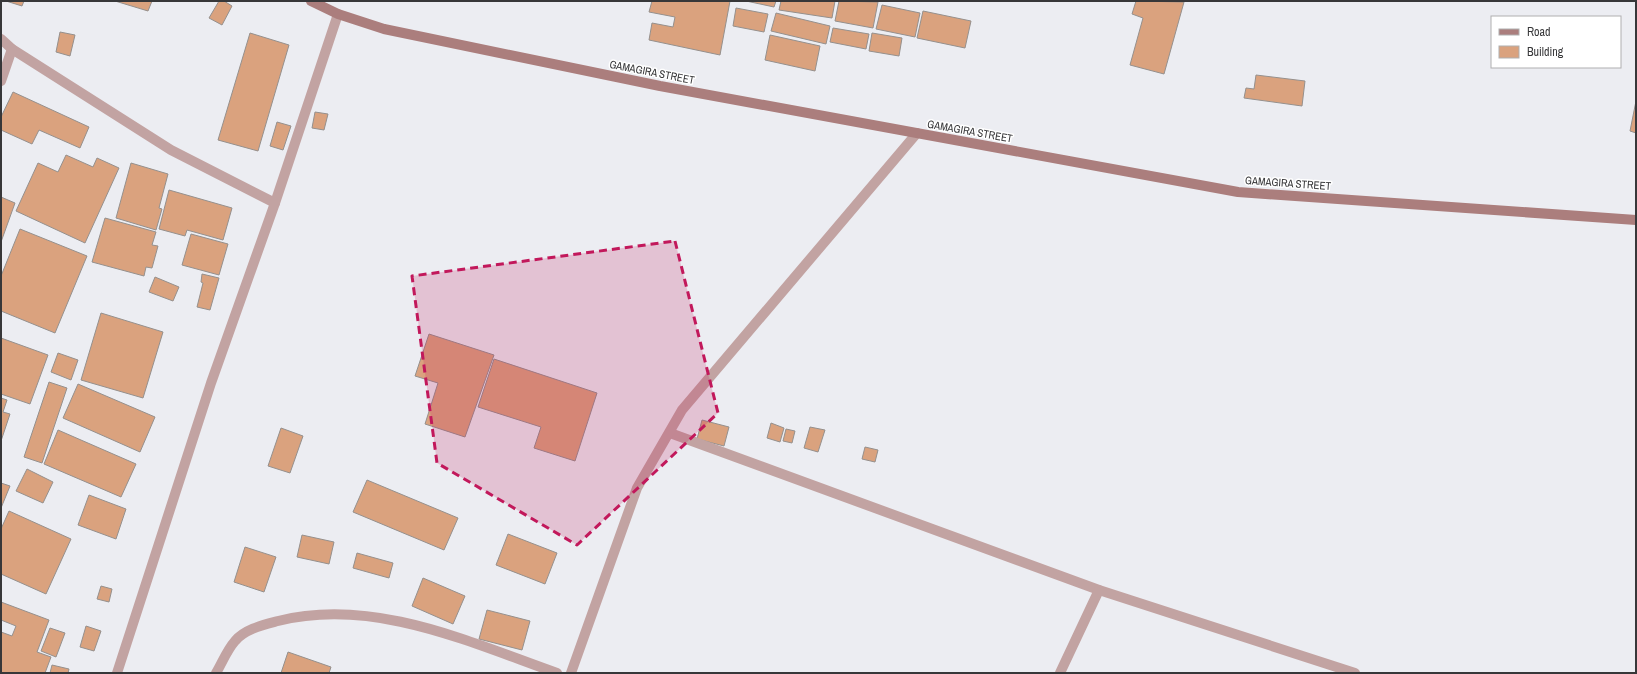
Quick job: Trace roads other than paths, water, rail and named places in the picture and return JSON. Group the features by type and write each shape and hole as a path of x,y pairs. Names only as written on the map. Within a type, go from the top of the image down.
{"street":[{"name":"GAMAGIRA STREET","path":"311,1 338,14 384,29 637,82 1238,192 1636,220"},
{"path":"117,673 211,383 275,203 338,14"},
{"path":"1,39 12,50 171,150 275,203"},
{"path":"1,81 12,50"},
{"path":"571,673 636,488 670,433 682,410 917,133"},
{"path":"670,433 1099,590 1355,673"},
{"path":"1060,673 1099,590"},
{"path":"216,673 235,641 255,627 290,618 328,614 371,616 422,627 557,673"}]}
